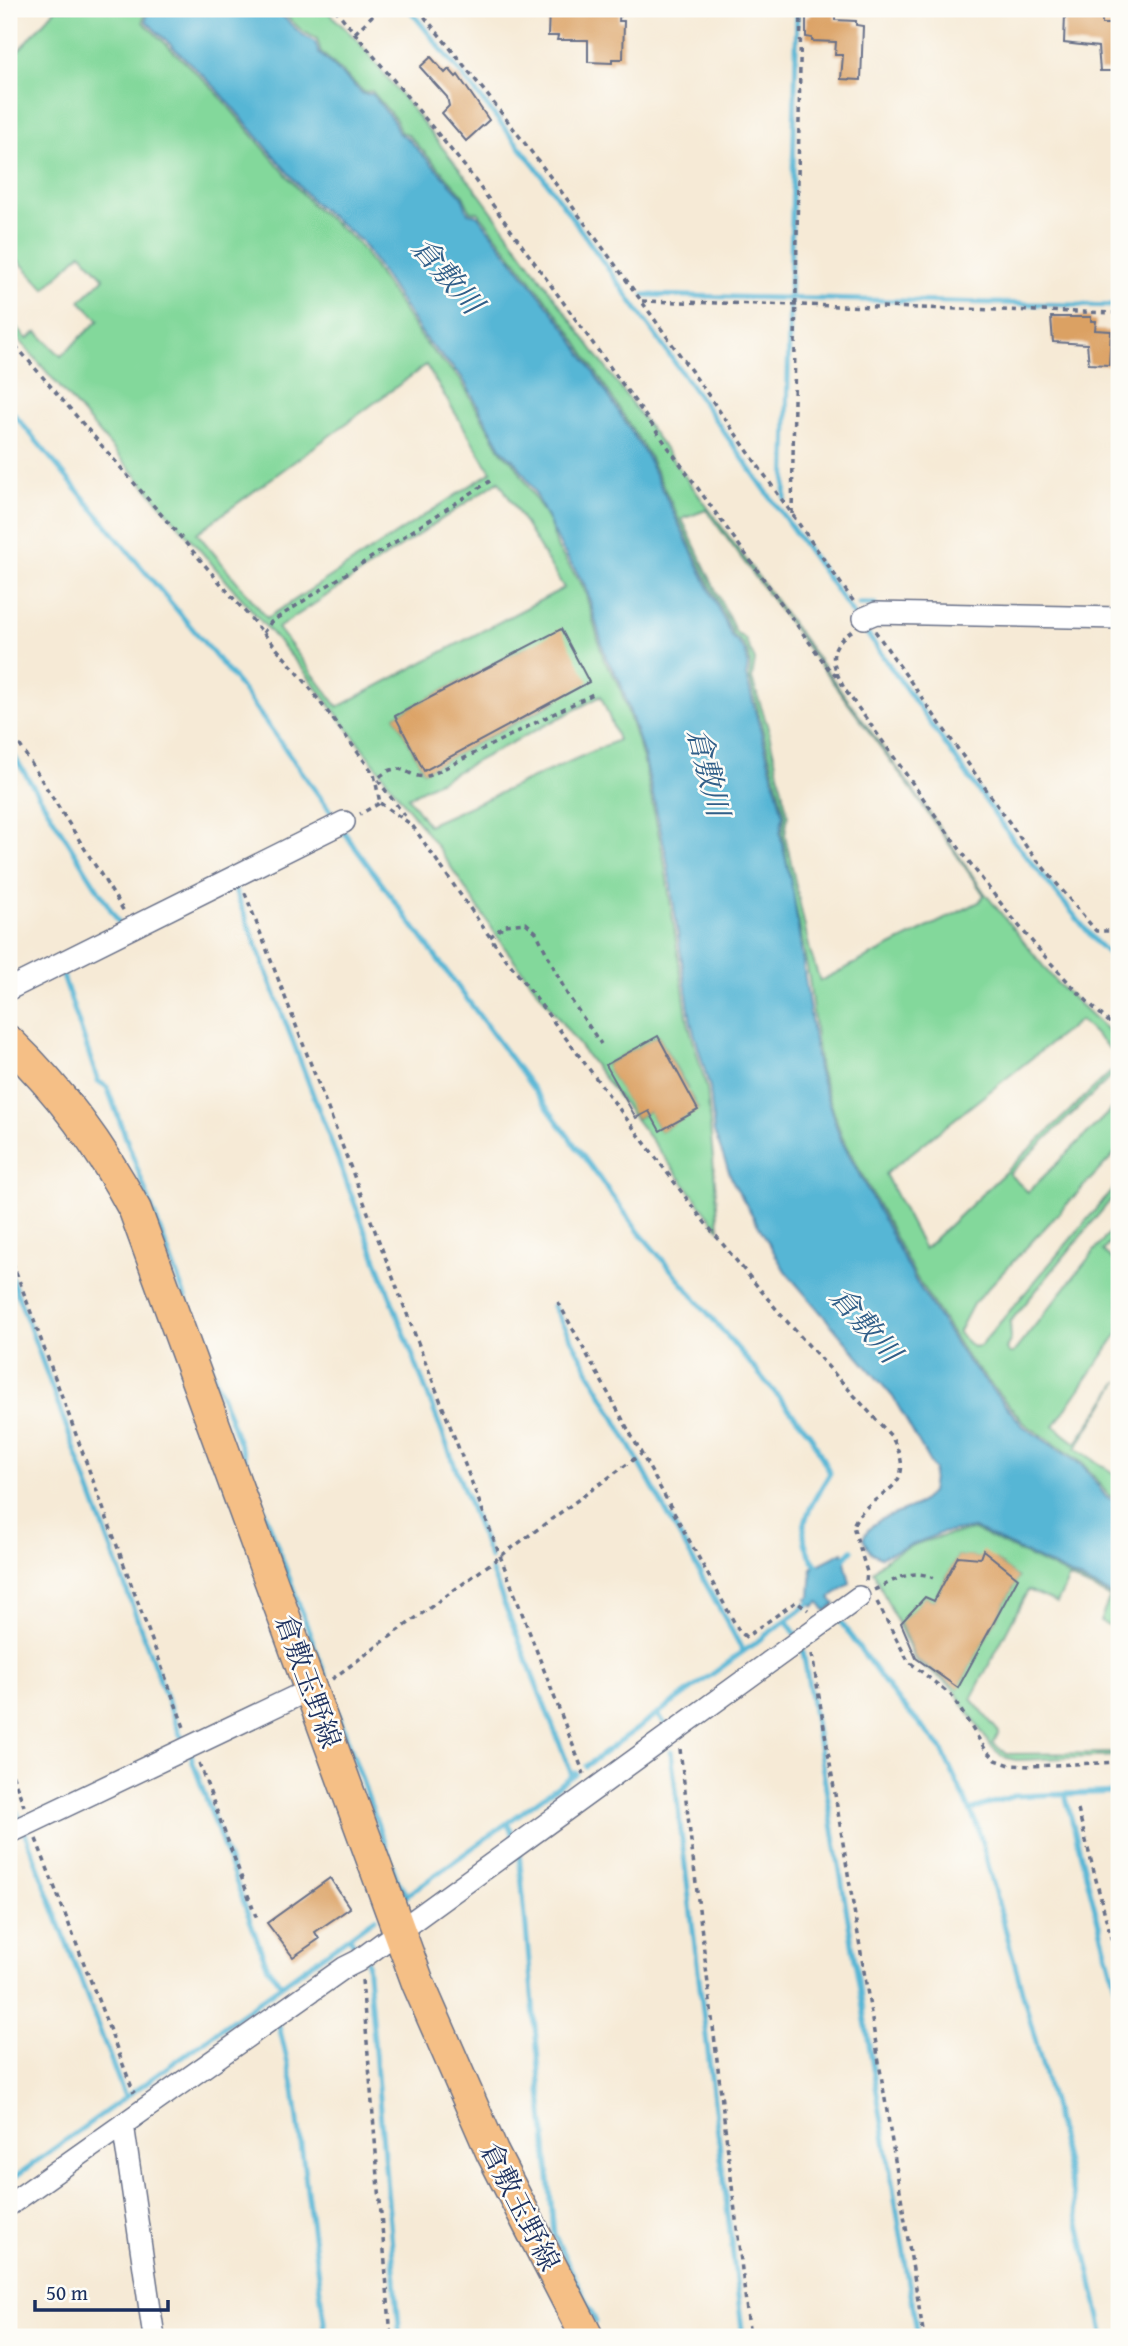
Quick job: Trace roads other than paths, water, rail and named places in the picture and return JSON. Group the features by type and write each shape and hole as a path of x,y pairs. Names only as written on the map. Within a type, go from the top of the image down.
{"main road":[{"name":"倉敷玉野線","path":"9,1042 71,1107 107,1158 135,1210 398,1929 492,2152 587,2337"}],"street":[{"path":"861,623 876,613 1119,618"},
{"path":"9,989 339,825"},
{"path":"9,2205 677,1730 822,1618 859,1597"},
{"path":"20,1828 312,1689"},
{"path":"123,2123 154,2337"}],"water":[{"name":"倉敷川","path":"147,9 275,9 300,33 315,42 319,53 363,94 372,94 394,122 398,133 406,137 461,195 468,213 477,215 566,329 646,455 732,637 746,655 746,676 783,815 780,834 793,892 818,1070 840,1138 915,1280 965,1358 1023,1426 1083,1466 1106,1497 1119,1503 1119,1598 974,1528 941,1533 880,1557 870,1552 863,1538 868,1530 885,1518 916,1506 931,1493 934,1470 893,1397 785,1271 733,1182 714,1132 710,1088 691,1022 667,859 645,759 620,681 606,658 586,587 562,549 534,490 517,463 503,451 462,377 427,341 361,241 313,202 218,90 146,21"},
{"path":"843,1552 850,1583 830,1598 835,1604 826,1611 819,1602 813,1607 806,1599 810,1596 812,1568"}],"waterway":[{"path":"409,9 536,167 1014,841 1096,942 1119,964"},
{"path":"785,499 797,9"},
{"path":"644,295 1119,306"},
{"path":"9,408 236,681 336,819"},
{"path":"859,604 875,604"},
{"path":"9,748 121,926"},
{"path":"340,827 639,1232 810,1434 830,1473 810,1508 804,1531 805,1543 819,1568"},
{"path":"235,890 490,1558"},
{"path":"61,970 98,1081 107,1087 326,1677"},
{"path":"9,1271 180,1735 188,1742"},
{"path":"553,1306 743,1651"},
{"path":"842,1560 852,1550"},
{"path":"491,1570 572,1775"},
{"path":"586,1766 814,1600"},
{"path":"837,1617 892,1693 941,1748 970,1810 1014,1796 1119,1792"},
{"path":"786,1620 796,1635"},
{"path":"802,1645 918,2337"},
{"path":"333,1698 397,1879 407,1896"},
{"path":"657,1714 666,1725"},
{"path":"191,1751 268,1968 282,1985"},
{"path":"671,1751 743,2337"},
{"path":"402,1899 576,1773"},
{"path":"1065,1794 1119,2001"},
{"path":"9,1795 21,1821"},
{"path":"970,1810 978,1828 1054,2109 1104,2337"},
{"path":"507,1823 515,1839"},
{"path":"24,1830 125,2097"},
{"path":"519,1852 554,2234 596,2322"},
{"path":"9,2181 375,1918"},
{"path":"349,1937 361,1954"},
{"path":"367,1961 400,2337"},
{"path":"278,2021 294,2090 326,2337"}]}
